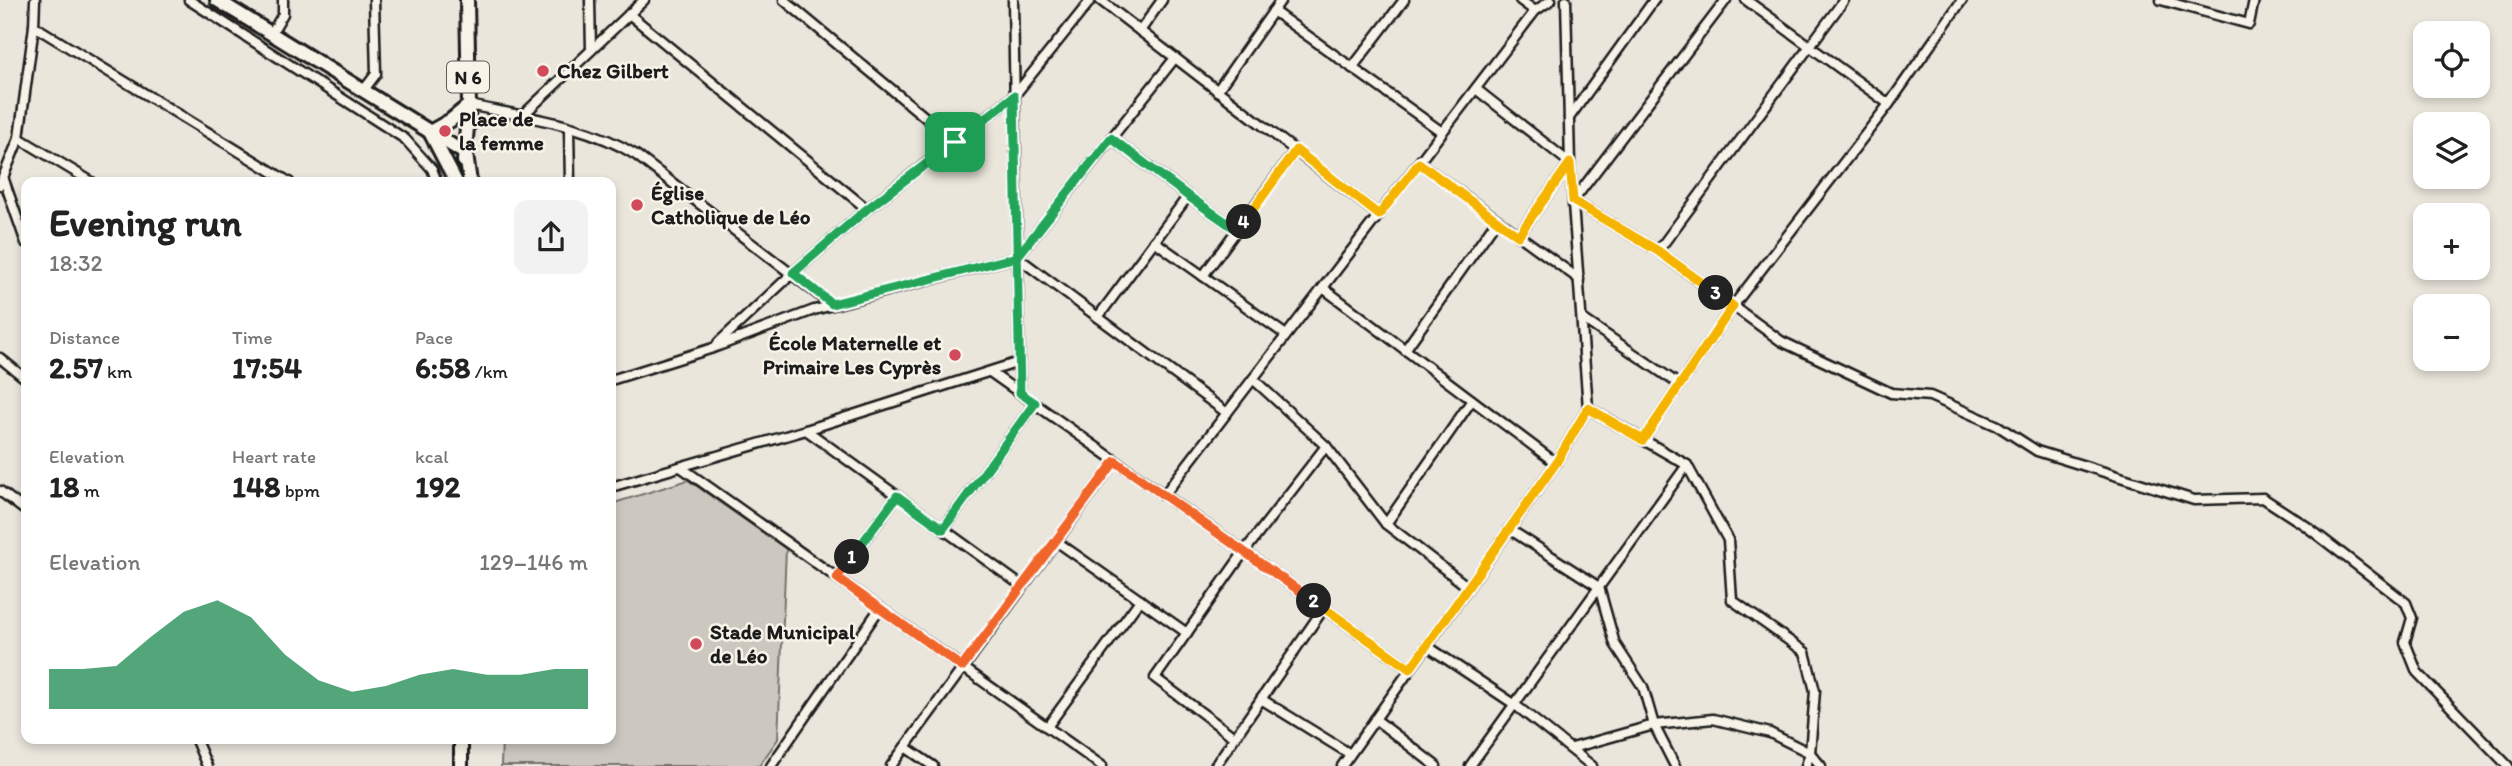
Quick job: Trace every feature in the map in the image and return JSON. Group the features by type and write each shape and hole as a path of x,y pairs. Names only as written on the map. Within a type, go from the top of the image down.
{"main road":[{"path":"218,0 467,154"},
{"name":"N 6","path":"467,0 467,154 470,177"},
{"path":"430,132 469,105"},
{"path":"430,132 453,177"},
{"name":"N 6","path":"463,177 467,154"},
{"path":"461,744 461,766"}],"street":[{"path":"21,230 2,181 19,138 35,0"},
{"path":"189,0 405,139 432,169 435,177"},
{"path":"271,34 283,13 282,0"},
{"path":"363,90 376,74 374,0"},
{"path":"590,0 591,50"},
{"path":"521,117 643,0"},
{"path":"1013,0 1020,393"},
{"path":"713,348 867,209 1014,96 1091,0"},
{"path":"1100,0 1379,215"},
{"path":"1140,30 1162,0"},
{"path":"1217,91 1281,0"},
{"path":"1352,68 1404,0"},
{"path":"1520,0 1535,11"},
{"path":"1164,495 1535,11 1551,0"},
{"path":"1342,766 1556,463 1588,408 1570,163 1566,0"},
{"path":"1569,118 1654,0"},
{"path":"1573,201 1726,0"},
{"path":"1746,0 1889,104"},
{"path":"1658,251 1844,0"},
{"path":"1643,440 1733,306 1889,104 1962,0"},
{"path":"2161,0 2249,24 2254,0"},
{"path":"791,2 955,142"},
{"path":"1273,11 1442,132"},
{"path":"629,14 867,209"},
{"path":"34,26 281,177"},
{"path":"616,378 713,348 832,304 1017,257 1175,58"},
{"path":"1476,89 1570,163"},
{"path":"469,105 569,128 615,142 832,304"},
{"path":"569,128 570,177"},
{"path":"19,138 84,177"},
{"path":"1111,138 1237,230"},
{"path":"1203,276 1296,150"},
{"path":"1419,163 1579,279"},
{"path":"1518,236 1570,163"},
{"path":"1098,317 1188,196"},
{"path":"1573,201 1658,251 1781,341 1891,393 1930,396 1998,426 2037,451 2194,500 2263,498 2306,526 2406,603 2412,618 2405,642 2417,673 2508,766"},
{"path":"1405,350 1497,220"},
{"path":"1154,242 1286,335"},
{"path":"1017,257 1227,413"},
{"path":"1323,288 1556,463"},
{"path":"1583,319 1679,385"},
{"path":"0,358 21,375"},
{"path":"616,486 806,430 1019,362"},
{"path":"990,372 1410,669"},
{"path":"1253,379 1326,446 1386,524 1468,587"},
{"path":"1386,524 1472,400"},
{"path":"943,529 1035,403"},
{"path":"1588,408 1686,465 1728,540 1732,600 1805,652 1815,691 1810,753 1806,766"},
{"path":"806,430 1022,586"},
{"path":"1234,737 1155,678 1244,552 1326,446"},
{"path":"891,766 1115,461"},
{"path":"1470,766 1686,465"},
{"path":"682,468 1102,766"},
{"path":"0,491 21,507"},
{"path":"837,578 897,496"},
{"path":"1509,529 1599,587 1615,644 1643,687 1654,725 1675,766"},
{"path":"1056,541 1187,633"},
{"path":"1047,727 1140,600"},
{"path":"771,766 880,608"},
{"path":"1215,766 1324,608"},
{"path":"1427,646 1514,705 1592,766"},
{"path":"1261,699 1350,754"},
{"path":"1375,719 1436,766"},
{"path":"1572,748 1654,725 1713,719 1770,733 1810,753 1821,766"},
{"path":"198,744 207,766"},
{"path":"905,747 933,766"}],"shaded area":[{"name":"Stade Municipal de Léo","path":"688,480 786,549 778,739 759,766 501,766 502,744 616,744 616,502"}],"place":[{"name":"Chez Gilbert","path":"543,71"},
{"name":"Place de la femme","path":"445,131"},
{"name":"Église Catholique de Léo","path":"637,205"},
{"name":"École Maternelle et Primaire Les Cyprès","path":"955,355"},
{"name":"Stade Municipal de Léo","path":"696,644"}],"route":[{"path":"955,142 867,209 793,273 832,304 1017,257 1111,138 1237,230 1296,150 1379,215 1419,163 1518,236 1570,163 1573,201 1658,251 1733,306 1643,440 1588,408 1556,463 1410,669 1115,461 962,667 837,578 897,496 943,529 1035,403 1020,393 1019,362 1017,257 1014,96 955,142"}]}
